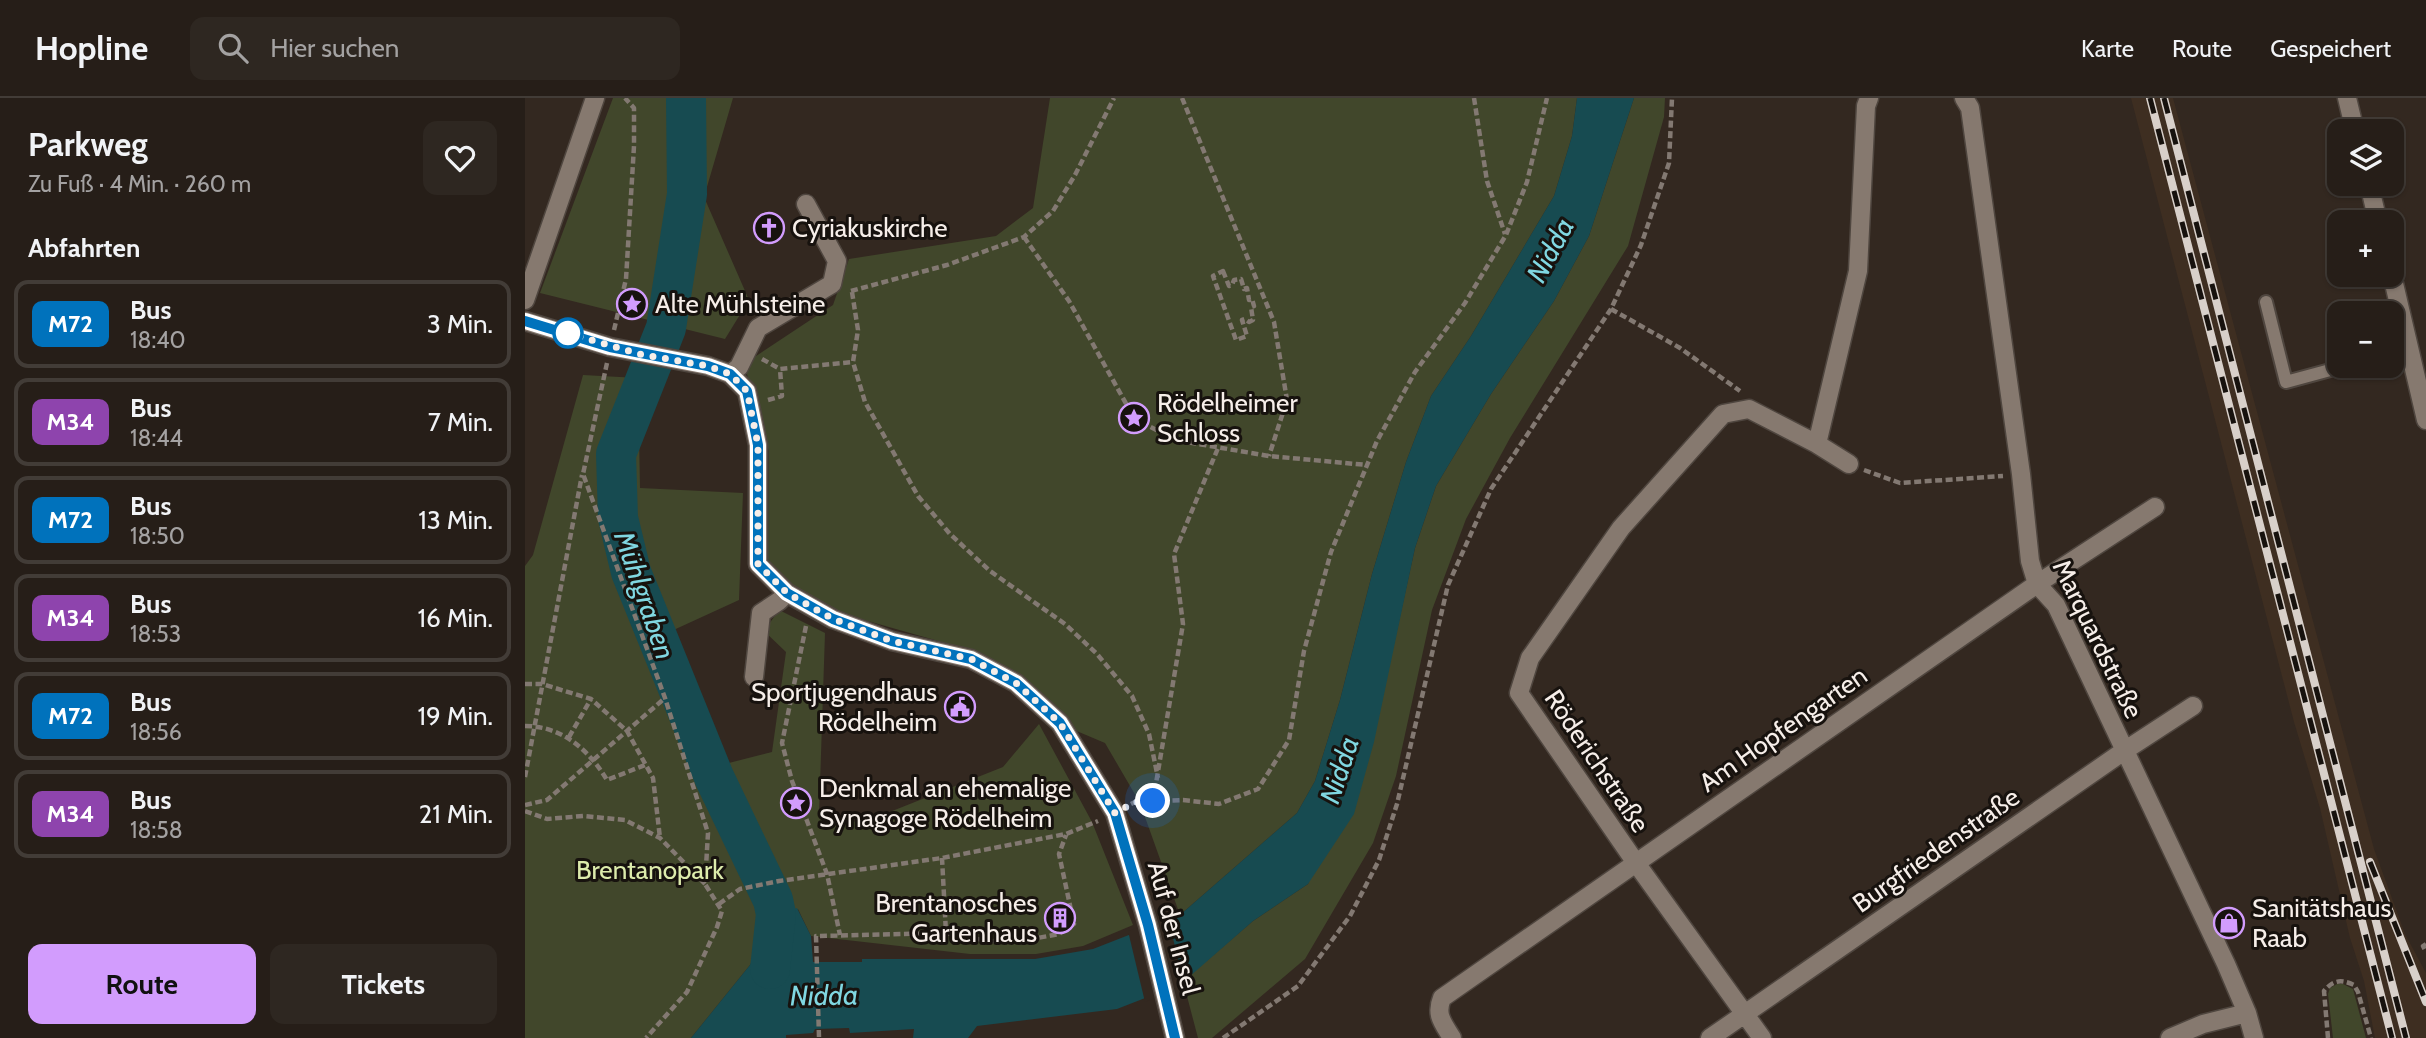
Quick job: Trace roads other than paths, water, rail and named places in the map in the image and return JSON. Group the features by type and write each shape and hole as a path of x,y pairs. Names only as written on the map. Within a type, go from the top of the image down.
{"street":[{"path":"525,300 595,98"},
{"path":"1849,464 1817,443 1858,271 1866,106 1869,98"},
{"name":"Marquardstraße","path":"1964,98 1970,108 2021,474 2030,561 2037,584 2056,605 2248,1013 2254,1038"},
{"path":"2347,98 2352,119"},
{"path":"525,321 610,347 708,366 730,374 739,367 758,328 832,285 837,261 806,204"},
{"path":"2396,287 2416,354 2426,420"},
{"name":"Auf der Insel","path":"730,374 747,391 758,445 758,564 787,593 833,619 892,641 971,659 1016,683 1060,723 1115,813 1148,925 1175,1035"},
{"name":"Röderichstraße","path":"1762,1038 1636,863 1520,693 1530,658 1622,528 1723,414 1749,409 1817,443"},
{"name":"Am Hopfengarten","path":"1452,1038 1439,1018 1438,1008 1442,998 2037,584 2155,507"},
{"path":"754,677 761,613 787,593"},
{"name":"Burgfriedenstraße","path":"1710,1038 2193,706"},
{"path":"2169,1038 2203,1024 2248,1013"}],"lane":[{"path":"2266,302 2286,382 2327,371"}],"water":[{"name":"Nidda","path":"1577,98 1634,98 1589,236 1554,301 1491,394 1436,486 1415,548 1374,742 1354,814 1308,884 1253,921 1181,984 1117,1009 977,1026 968,1038 913,1038 914,1029 850,1033 849,1028 815,1029 813,1033 786,1035 786,1038 691,1038 750,965 762,943 764,920 797,908 811,936 813,962 862,962 862,959 1035,959 1093,949 1180,915 1297,813 1315,781 1340,700 1372,574 1406,462 1431,396 1471,336 1554,196 1572,136"}],"waterway":[{"name":"Mühlgraben","path":"686,98 687,194 666,328 616,454 618,518 631,572 714,777 773,900 776,914 770,969"}],"railway":[{"path":"2150,98 2392,1038"},
{"path":"2164,98 2406,1038"},
{"path":"2370,862 2426,1002"}],"place":[{"name":"Cyriakuskirche","path":"769,228"},
{"name":"Alte Mühlsteine","path":"632,304"},
{"name":"Rödelheimer Schloss","path":"1134,418"},
{"name":"Sportjugendhaus Rödelheim","path":"960,707"},
{"name":"Denkmal an ehemalige Synagoge Rödelheim","path":"796,803"},
{"name":"Brentanosches Gartenhaus","path":"1060,918"},
{"name":"Sanitätshaus Raab","path":"2229,923"}],"park label":[{"name":"Brentanopark","path":"650,870"}]}
